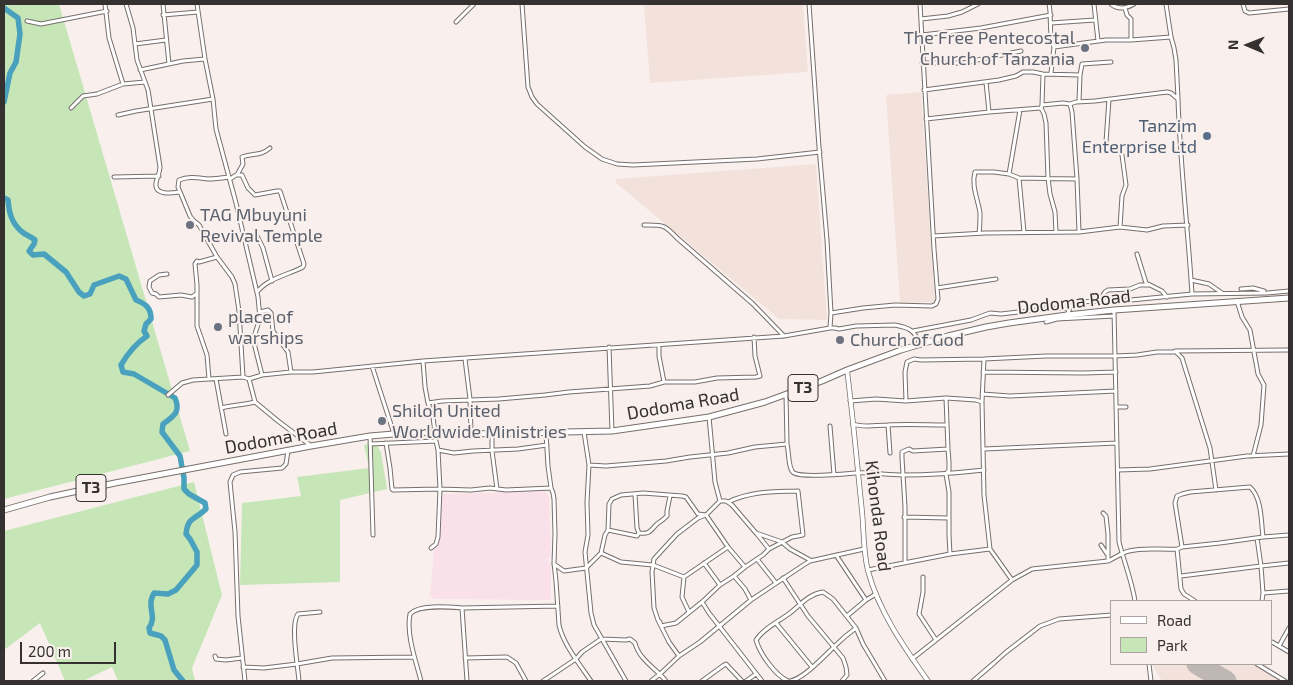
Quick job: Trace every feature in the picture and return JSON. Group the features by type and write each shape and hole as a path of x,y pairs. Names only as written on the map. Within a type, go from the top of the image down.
{"highway":[{"name":"Dodoma Road","path":"4,510 79,490 370,436 435,432 471,434 612,431 709,417 786,395 901,350 948,336 1002,324 1067,314 1114,313 1289,298"}],"street":[{"path":"105,4 109,35 123,84"},
{"path":"126,4 133,28 137,60 148,90 160,167 156,187 167,194 180,192"},
{"path":"163,4 169,64"},
{"path":"197,4 213,99 216,129 230,178 260,312 254,337 262,375"},
{"path":"456,22 474,4"},
{"path":"522,4 528,87 532,97 562,127 602,159 617,164 633,165 757,159 820,152"},
{"path":"809,4 832,314 830,328"},
{"path":"832,314 863,308 932,306 936,304 938,299 922,63 920,4"},
{"path":"921,19 948,16 978,4"},
{"path":"1049,4 1051,40 1054,47 1051,73"},
{"path":"1094,4 1098,41"},
{"path":"1111,4 1114,7 1125,8 1134,4"},
{"path":"1166,4 1170,38 1176,60 1181,160 1188,225 1192,294"},
{"path":"1243,4 1245,12 1289,9"},
{"path":"1125,8 1127,15 1131,19 1131,40"},
{"path":"27,21 41,24 107,11"},
{"path":"163,16 198,12"},
{"path":"922,35 981,28 1051,14"},
{"path":"1051,23 1096,20"},
{"path":"1054,47 1098,41 1170,38"},
{"path":"135,44 166,40"},
{"path":"922,63 963,63 1021,51"},
{"path":"140,70 205,59"},
{"path":"1079,101 1082,64 1111,62"},
{"path":"924,90 986,82 1016,76 1023,72 1080,75"},
{"path":"1043,74 1042,107 1046,124 1048,178 1055,212 1056,232"},
{"path":"71,108 83,96 97,94 123,84 145,82"},
{"path":"986,82 989,112"},
{"path":"926,119 1020,110 1063,103 1070,104 1079,101 1166,92 1171,93 1178,99"},
{"path":"118,115 213,99"},
{"path":"1106,142 1109,99"},
{"path":"1070,104 1077,179 1079,232"},
{"path":"1009,174 1020,110"},
{"path":"238,175 243,164 242,157 264,153 270,148"},
{"path":"1120,227 1122,196 1126,186 1122,155"},
{"path":"980,233 980,212 974,188 975,172 1009,174 1019,178 1077,179"},
{"path":"244,377 237,291 232,277 217,257 199,226 190,216 180,192 179,180 198,177 210,179 230,178 241,175 244,177 248,188 255,195 280,191 304,264 303,267 282,275 260,288 256,293"},
{"path":"114,177 159,176"},
{"path":"1019,178 1024,232"},
{"path":"644,226 662,225 668,228 686,247 753,304 784,336"},
{"path":"933,236 980,233 1079,232 1120,227 1147,230 1163,226 1188,225"},
{"path":"245,241 252,236 257,236 263,248 272,281"},
{"path":"1137,254 1146,282 1162,291 1168,297"},
{"path":"209,379 207,355 197,326 196,267 194,265 195,261 205,261 217,257"},
{"path":"167,274 158,275 150,281 149,287 152,293 159,296 180,294 192,297 197,294"},
{"path":"937,288 996,279"},
{"path":"1191,280 1209,284 1223,293"},
{"path":"1099,301 1104,292 1108,290 1130,289 1140,285 1150,285"},
{"path":"1242,290 1253,288 1267,292"},
{"path":"1067,314 1069,308 1076,302 1130,300 1192,294 1289,291"},
{"path":"1237,301 1242,317 1250,330 1258,372 1264,385 1261,424 1253,456"},
{"path":"912,331 971,320 990,313 1001,314 1069,308"},
{"path":"260,312 268,310 271,313 273,331 288,352 291,372"},
{"path":"1046,322 1057,319 1114,313 1119,542 1135,600"},
{"path":"168,395 185,382 193,380 244,377 249,379 262,375 291,372 313,372 424,362 784,336 830,328 838,329 856,326 895,325 910,329 916,335 920,345"},
{"path":"428,403 470,399 500,399 650,386 664,382 695,382 717,378 760,376 754,337"},
{"path":"659,345 664,382"},
{"path":"609,348 612,431"},
{"path":"906,401 905,372 907,362 916,359 1115,356 1172,351 1289,350"},
{"path":"1172,351 1178,353 1182,358 1210,448 1216,490"},
{"path":"465,359 470,399 471,434"},
{"path":"984,359 982,372 984,495 990,549 1012,580"},
{"path":"424,362 425,387 433,417 438,450 440,489 438,537 436,544 431,548"},
{"path":"372,366 394,434"},
{"name":"Kihonda Road","path":"847,370 864,549 868,570 876,594 896,633 928,681"},
{"path":"982,372 1116,372"},
{"path":"216,379 226,434"},
{"path":"249,379 255,402 311,446"},
{"path":"982,394 1010,396 1116,391"},
{"path":"786,395 787,444 790,466 794,473 810,475 858,473 903,475 946,474 984,470"},
{"path":"946,398 949,465 949,470 946,474 949,492 950,554"},
{"path":"850,401 876,399 906,401 946,398 982,402"},
{"path":"221,408 234,405 241,406 255,402"},
{"path":"1117,407 1126,407"},
{"path":"709,417 714,482 720,501"},
{"path":"852,423 859,426 947,425"},
{"path":"888,425 890,452"},
{"path":"830,426 834,475"},
{"path":"584,432 589,465 588,535 585,552 592,621 626,681"},
{"path":"492,433 492,451 497,489"},
{"path":"546,433 548,466 554,499 554,563 560,631 591,681"},
{"path":"370,436 373,535"},
{"path":"370,444 436,441"},
{"path":"386,443 393,490 551,488"},
{"path":"984,448 1117,443"},
{"path":"589,465 606,466 666,461 787,444"},
{"path":"438,450 454,453 547,445"},
{"path":"905,563 902,452 905,450 948,449"},
{"path":"245,681 238,616 235,532 230,482 233,475 240,472 282,468 286,464 288,450"},
{"path":"1118,470 1150,469 1253,456 1289,454"},
{"path":"1182,546 1175,503 1176,497 1190,492 1248,487 1252,489 1260,511 1263,537"},
{"path":"658,620 661,626 676,623 720,585 769,549 792,537 803,535 798,491 754,493 728,502 720,501"},
{"path":"635,494 638,533"},
{"path":"554,563 564,571 586,568 601,554 608,530 610,501 621,495 652,494 686,496 698,514 706,515 728,547 745,567"},
{"path":"608,530 637,536 638,533 646,534 668,516 670,496"},
{"path":"679,656 669,642 654,608 652,572 654,559 676,534 698,518 706,515 720,501"},
{"path":"728,502 769,549"},
{"path":"1103,513 1106,516 1108,561"},
{"path":"904,517 948,518"},
{"path":"756,533 782,542 810,561"},
{"path":"912,659 1012,580 1032,569 1108,561 1132,550 1177,549 1182,546 1289,535"},
{"path":"1257,538 1261,566 1262,600"},
{"path":"1101,545 1108,555"},
{"path":"689,612 682,597 684,577 728,547"},
{"path":"651,681 679,656 700,642 751,600 810,561 864,549"},
{"path":"868,570 950,554 990,549"},
{"path":"1177,549 1182,589 1184,594 1193,600"},
{"path":"601,554 621,562 653,565 684,577"},
{"path":"836,555 866,600"},
{"path":"757,559 776,583"},
{"path":"704,563 720,585"},
{"path":"1180,576 1289,563"},
{"path":"734,576 751,600"},
{"path":"923,577 923,592 919,614 936,640"},
{"path":"783,578 812,621 843,658 847,670 844,681"},
{"path":"1263,593 1289,591"},
{"path":"856,628 833,647 820,661 794,681 789,681 780,676 763,656 756,640 765,630 800,604 819,592 824,592 833,599 856,628 863,644 885,681"},
{"path":"846,616 876,594"},
{"path":"702,602 762,681"},
{"path":"421,681 414,657 410,630 409,616 411,612 426,608 558,606"},
{"path":"462,608 468,681"},
{"path":"299,681 296,618 298,614 320,612"},
{"path":"973,681 1040,626 1059,619 1110,615"},
{"path":"776,623 812,667"},
{"path":"1278,646 1289,628"},
{"path":"542,681 576,659 582,652 601,639 626,640 630,638 656,673 660,674 666,681"},
{"path":"1273,643 1289,652"},
{"path":"215,656 216,659 226,660 242,658"},
{"path":"243,667 264,668 332,658 414,657"},
{"path":"465,658 508,657 516,663 526,681"},
{"path":"703,681 726,664 742,681"},
{"path":"1149,665 1151,681"},
{"path":"1259,665 1285,681"},
{"path":"33,681 43,673"},
{"path":"746,681 756,674"}],"shaded area":[{"path":"644,4 803,4 808,72 650,83"},
{"path":"921,92 935,302 900,303 886,95"},
{"path":"816,164 827,320 779,319 616,183 616,179"},
{"path":"546,491 549,496 551,557 548,559 551,564 551,600 434,599 430,596 439,494"},
{"path":"1153,665 1256,665 1283,681 1162,681"}],"green space":[{"path":"4,4 59,4 190,451 4,499"},
{"path":"376,444 381,452 387,489 340,500 340,582 240,585 242,503 301,496 297,477 369,468 364,445"},
{"path":"194,482 222,595 192,668 195,681 118,681 112,667 83,681 65,681 40,623 4,650 4,531"}],"waterway":[{"path":"4,8 18,18 20,34 16,62 10,73 4,102"},
{"path":"4,198 8,200 10,213 15,224 35,240 29,251 33,255 44,254 66,272 79,292 84,296 90,294 94,285 119,276 126,279 136,300 149,309 151,319 146,324 144,331 147,336 132,349 121,365 123,372 134,374 175,398 177,410 163,424 162,432 180,456 184,489 205,503 206,509 190,521 186,534 197,552 197,565 176,590 168,594 154,593 151,601 152,618 149,628 150,633 161,636 165,640 174,670 183,681"}],"runway":[{"path":"1199,665 1226,681"}],"place":[{"name":"The Free Pentecostal Church of Tanzania","path":"1085,48"},
{"name":"Tanzim Enterprise Ltd","path":"1207,136"},
{"name":"TAG Mbuyuni Revival Temple","path":"190,225"},
{"name":"place of warships","path":"218,327"},
{"name":"Church of God","path":"840,340"},
{"name":"Shiloh United Worldwide Ministries","path":"382,421"}]}
